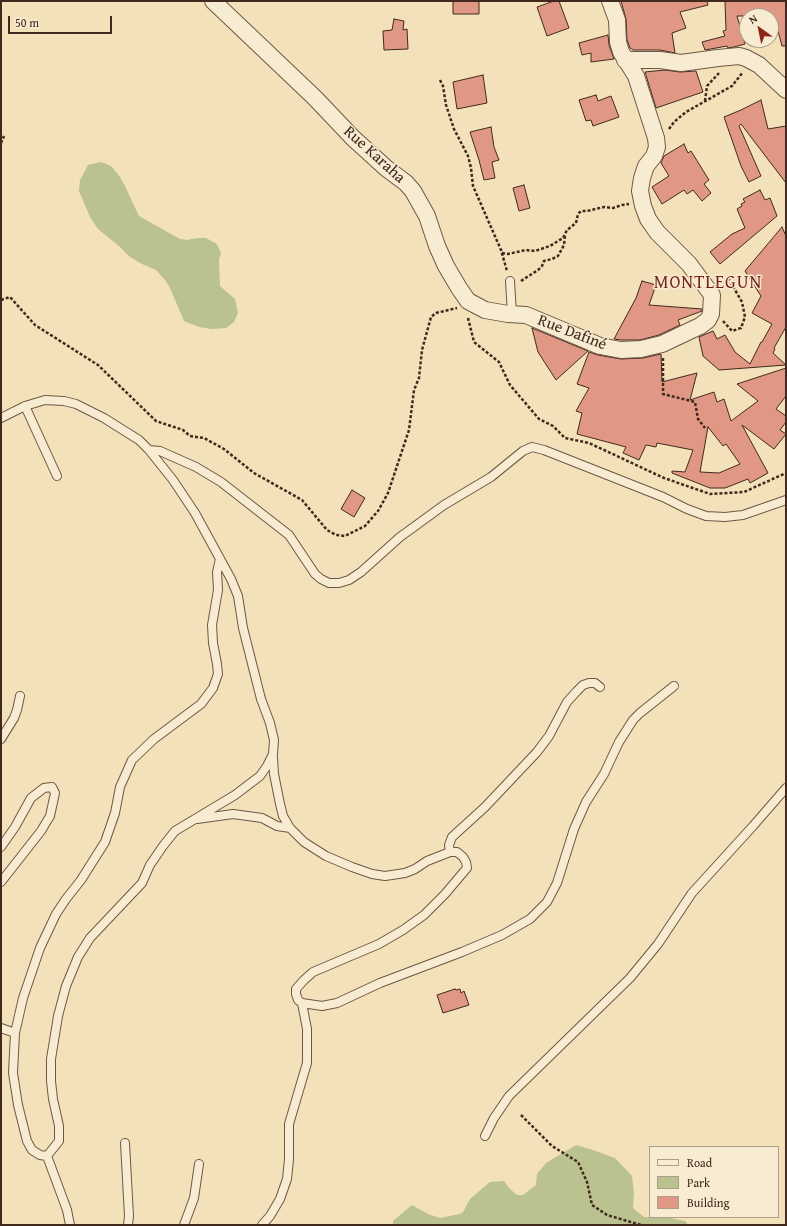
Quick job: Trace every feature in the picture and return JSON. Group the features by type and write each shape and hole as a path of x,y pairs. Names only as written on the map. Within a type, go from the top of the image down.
{"street":[{"name":"Rue Karaha","path":"213,1 315,98 353,138 386,168 406,183 413,191 427,216 437,246 446,266 466,303 485,310 512,314"},
{"path":"610,1 617,20 618,42 625,60 636,76 656,138 657,147 654,156 646,166 640,191 648,219 657,232 689,264 712,295 711,314"},
{"path":"625,60 660,60 680,63 739,56 746,58 762,68 786,90"},
{"name":"Rue Dafiné","path":"512,314 526,315 600,346 621,350 641,349 662,344 700,326 708,320 711,314"}],"lane":[{"path":"511,285 512,314"},
{"path":"1,418 24,406 45,400 64,401 76,404 104,418 139,440 173,480 195,513 231,579 238,596 248,651 274,740 274,774 283,816 290,828 304,842 326,856 352,867 372,874 385,876 405,873 415,869 427,861 450,852 457,852 466,862 467,868 445,894 424,915 403,930 378,944 313,972 296,989 298,1000 302,1003 322,1006 337,1002 374,985 462,952 502,935 530,919 547,902 557,883 574,829 586,802 604,774 619,742 633,720 674,686"},
{"path":"24,406 57,476"},
{"path":"149,450 160,452 189,464 221,482 289,535 315,574 320,579 329,583 339,583 349,580 361,572 400,537 444,505 491,477 523,451 532,447 544,450 663,497 687,509 706,516 725,517 743,515 786,500"},
{"path":"47,1156 40,1155 32,1150 27,1141 18,1105 13,1073 15,1034 23,998 40,948 56,914 82,880 105,842 115,813 120,787 132,760 154,740 202,704 213,688 218,674 212,625 218,590 217,572 220,560"},
{"path":"450,852 449,845 452,838 485,807 537,752 548,736 567,702 583,685 595,683 600,687"},
{"path":"1,738 14,718 20,696"},
{"path":"47,1156 59,1142 59,1126 51,1081 51,1059 56,1024 66,986 78,957 90,938 142,883 150,865 174,831 246,788 260,776 273,754"},
{"path":"1,847 15,827 31,798 44,788 52,787 55,793 50,816 41,831 1,882"},
{"path":"485,1136 508,1096 630,978 658,944 692,893 786,788"},
{"path":"194,819 233,814 262,818 278,826 290,828"},
{"path":"262,1225 270,1216 280,1199 287,1179 289,1159 289,1124 307,1063 307,1029 302,1003"},
{"path":"1,1028 15,1034"},
{"path":"125,1143 129,1216 128,1225"},
{"path":"47,1156 70,1225"},
{"path":"184,1225 194,1198 199,1164"}],"path":[{"path":"705,101 707,86 720,72 725,58"},
{"path":"656,138 664,134 674,122 686,112 732,86 746,69 762,68"},
{"path":"440,80 443,86 446,105 454,129 468,156 473,186 502,253 511,285 521,281 538,270 544,261 558,256 564,245 567,230 577,222 578,214 581,211 587,211 600,207 613,208 642,199"},
{"path":"1,143 4,136"},
{"path":"502,253 511,254 526,250 536,251 550,246 565,236"},
{"path":"711,314 719,317 732,331 741,328 745,317 742,302 727,276"},
{"path":"1,300 10,297 35,324 98,365 156,421 183,430 190,436 204,438 224,449 254,473 302,500 327,530 336,535 345,536 365,526 378,511 388,493 409,430 414,390 419,378 422,350 431,317 436,313 466,303 474,342 499,362 510,385 539,419 553,426 565,438 589,443 664,478 710,494 744,492 786,473"},
{"path":"662,344 663,394 695,402 698,419 705,428"},
{"path":"521,1115 552,1146 578,1162 587,1182 592,1205 607,1215 641,1225"}],"green space":[{"path":"101,162 111,166 118,174 139,216 180,239 187,240 206,238 217,244 221,253 219,260 220,286 235,299 238,313 234,322 226,328 212,329 199,327 184,321 170,288 156,270 130,257 98,229 90,217 79,191 80,180 88,165"},
{"path":"576,1145 615,1158 632,1176 634,1193 633,1208 644,1217 670,1218 685,1221 688,1225 393,1225 393,1221 412,1205 428,1214 440,1218 460,1214 463,1212 470,1199 490,1182 504,1181 517,1195 523,1195 536,1185 537,1174 546,1163"}],"building":[{"path":"453,1 479,1 479,14 453,14"},
{"path":"554,1 559,1 569,28 547,36 537,7"},
{"path":"621,1 707,1 708,5 680,12 686,28 672,33 675,53 660,50 633,50 630,48 627,40 626,19"},
{"path":"725,1 786,1 786,46 782,46 779,35 779,8 739,8 739,16 737,16 739,23 739,46 705,50 702,42 725,36 723,31 726,30"},
{"path":"394,19 404,21 403,30 407,29 408,49 384,50 383,31 392,30"},
{"path":"608,35 609,45 614,59 591,62 591,53 582,55 579,43"},
{"path":"665,70 680,72 696,71 703,92 656,108 645,72"},
{"path":"483,75 487,103 457,109 453,82"},
{"path":"596,95 598,101 611,96 619,117 593,126 591,120 586,121 579,100"},
{"path":"761,100 768,129 786,126 786,183 741,124 739,126 761,176 749,182 741,166 724,117"},
{"path":"491,127 494,147 499,160 492,162 495,178 484,180 470,132"},
{"path":"684,144 688,153 691,151 709,180 704,184 711,193 702,201 693,190 687,194 684,190 662,204 652,187 669,176 661,163 664,156"},
{"path":"524,185 530,208 519,211 513,188"},
{"path":"760,190 765,200 770,198 777,216 720,264 710,252 732,234 745,228 737,209 745,202 743,199"},
{"path":"782,227 786,236 786,327 774,348 773,353 786,365 719,370 703,356 699,337 713,331 717,339 725,335 735,352 750,364 772,324 752,313 761,296 745,271"},
{"path":"642,281 656,285 649,305 702,309 702,311 678,320 680,325 659,335 640,340 614,339 636,298"},
{"path":"532,328 588,351 556,380 538,352"},
{"path":"589,352 621,359 643,358 661,354 662,382 697,373 690,400 714,392 717,402 724,399 731,421 758,401 737,384 786,368 786,396 776,409 786,416 786,422 780,430 786,434 774,449 742,425 768,473 750,483 748,479 725,488 710,488 672,473 672,471 685,472 693,450 657,443 656,447 646,445 639,460 623,453 626,447 577,434 582,413 576,411 589,388 577,384","holes":["708,427 723,446 726,444 740,464 719,473 700,472"]},
{"path":"352,490 365,498 354,517 341,509"},
{"path":"455,989 460,989 461,993 464,991 469,1005 443,1013 437,995"}],"district":[{"name":"MONTLEGUN","path":"708,283"}]}
